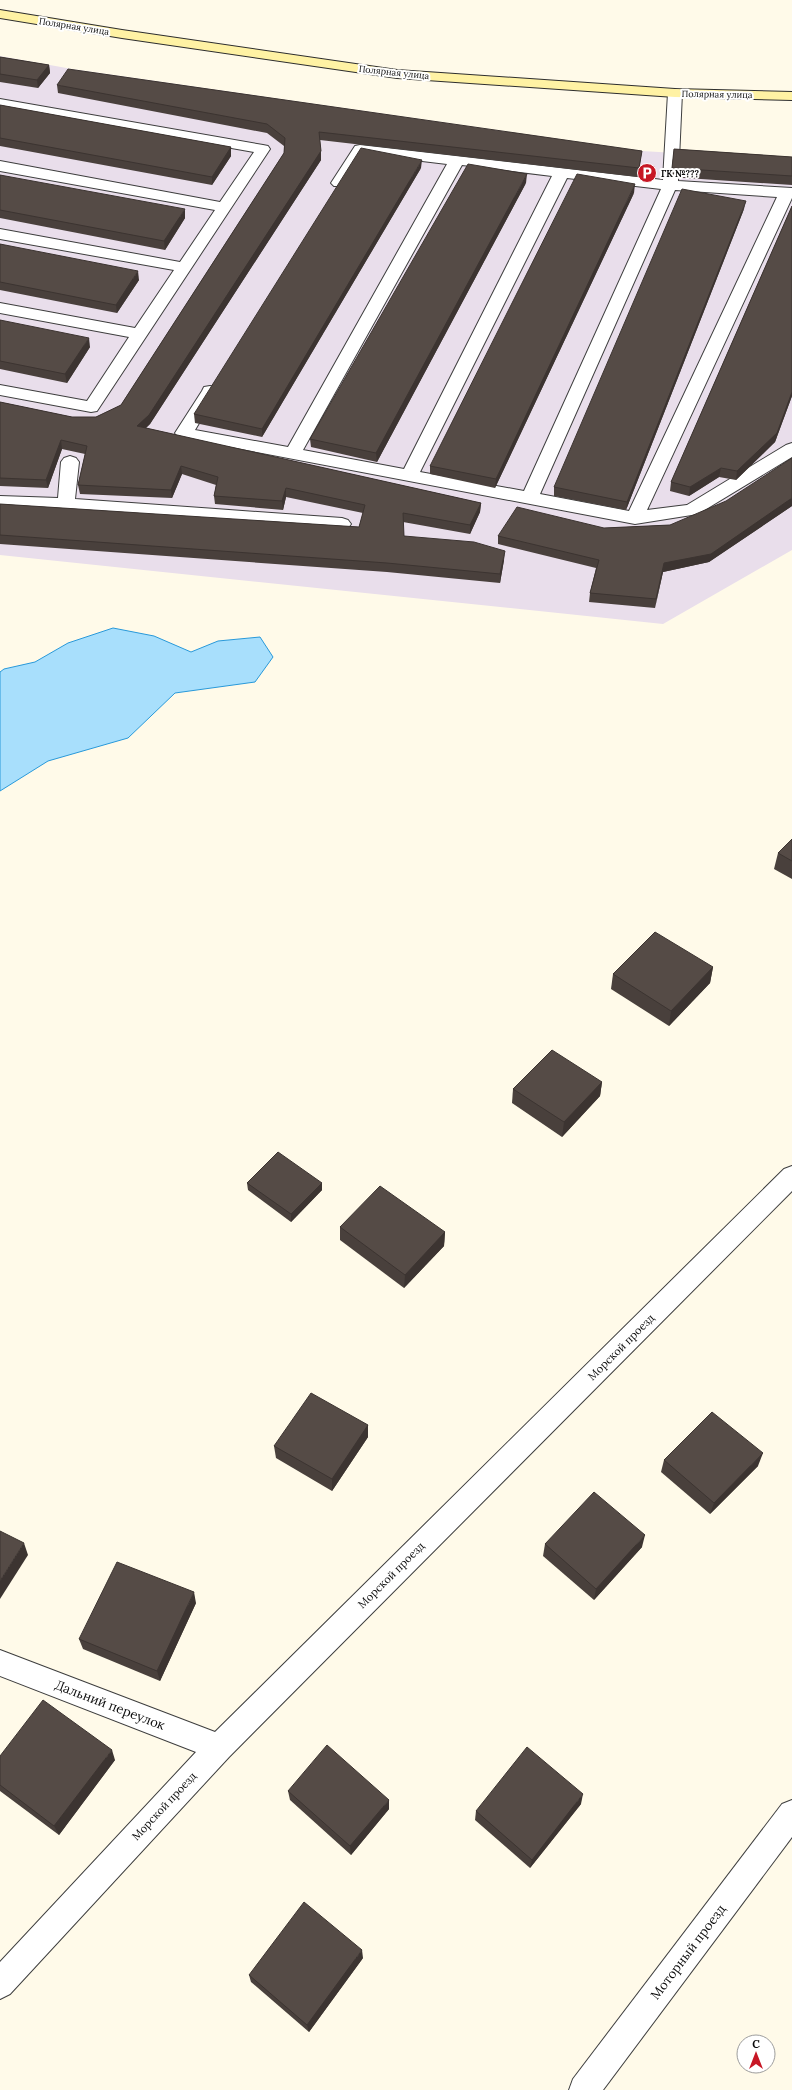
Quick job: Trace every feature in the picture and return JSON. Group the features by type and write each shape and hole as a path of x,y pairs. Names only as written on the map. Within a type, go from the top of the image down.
{"main road":[{"name":"Полярная улица","path":"0,14 130,35 397,74 675,93 792,96"}],"street":[{"path":"530,498 670,185 675,93"},
{"path":"0,103 263,149 91,408 0,390"},
{"path":"331,196 360,149 670,185 789,193 636,518"},
{"path":"293,453 457,160"},
{"path":"0,166 224,207"},
{"path":"410,475 562,172"},
{"path":"0,234 184,267"},
{"path":"0,308 139,334"},
{"path":"218,379 184,433 636,518 692,510 792,449"},
{"path":"66,504 70,462"},
{"path":"0,502 66,504 342,524"},
{"name":"Морской проезд","path":"0,1984 219,1747 792,1176"},
{"name":"Дальний переулок","path":"0,1663 219,1747"},
{"name":"Моторный проезд","path":"584,2090 792,1814"}],"shaded area":[{"path":"0,56 72,69 642,151 792,160 792,550 663,624 0,555"}],"water":[{"path":"113,628 154,636 191,652 218,641 260,637 273,657 255,682 175,693 128,738 48,761 0,791 0,672 4,669 35,662 68,643"}],"building":[{"path":"0,57 49,65 37,80 0,74"},
{"path":"68,69 642,151 639,168 319,132 321,151 149,415 137,426 481,503 470,525 403,513 404,536 474,542 505,551 500,574 387,563 0,535 0,504 359,527 365,505 286,488 282,501 214,496 218,477 181,466 171,490 78,485 87,446 61,440 46,480 0,478 0,402 72,417 96,417 121,405 284,153 285,138 267,124 57,85"},
{"path":"0,105 231,147 212,177 0,138"},
{"path":"361,148 422,160 262,429 194,414"},
{"path":"674,149 792,157 792,176 672,168"},
{"path":"468,164 527,174 376,453 310,439"},
{"path":"577,174 635,184 496,479 430,466"},
{"path":"0,175 185,209 164,241 0,210"},
{"path":"682,189 746,201 627,502 554,487"},
{"path":"792,206 792,392 777,433 737,471 721,468 690,487 671,482"},
{"path":"0,244 138,271 116,305 0,282"},
{"path":"0,320 89,338 65,374 0,361"},
{"path":"792,458 792,498 711,554 664,563 656,599 590,593 599,560 498,536 517,507 604,528 670,525 726,501"},
{"path":"792,839 792,861 778,853"},
{"path":"655,932 713,967 671,1011 613,974"},
{"path":"552,1050 602,1082 564,1122 513,1089"},
{"path":"278,1152 322,1183 291,1214 247,1183"},
{"path":"380,1186 445,1232 405,1275 340,1227"},
{"path":"311,1393 368,1425 332,1479 274,1446"},
{"path":"712,1412 763,1453 714,1503 664,1460"},
{"path":"594,1492 645,1535 596,1589 545,1544"},
{"path":"0,1531 24,1543 0,1581"},
{"path":"117,1562 194,1592 157,1671 79,1639"},
{"path":"43,1700 112,1750 54,1826 0,1785 0,1756"},
{"path":"327,1745 389,1800 350,1846 288,1791"},
{"path":"527,1747 583,1794 532,1860 476,1811"},
{"path":"304,1902 362,1950 307,2025 249,1975"}],"place":[{"name":"ГК №???","path":"647,173"}]}
